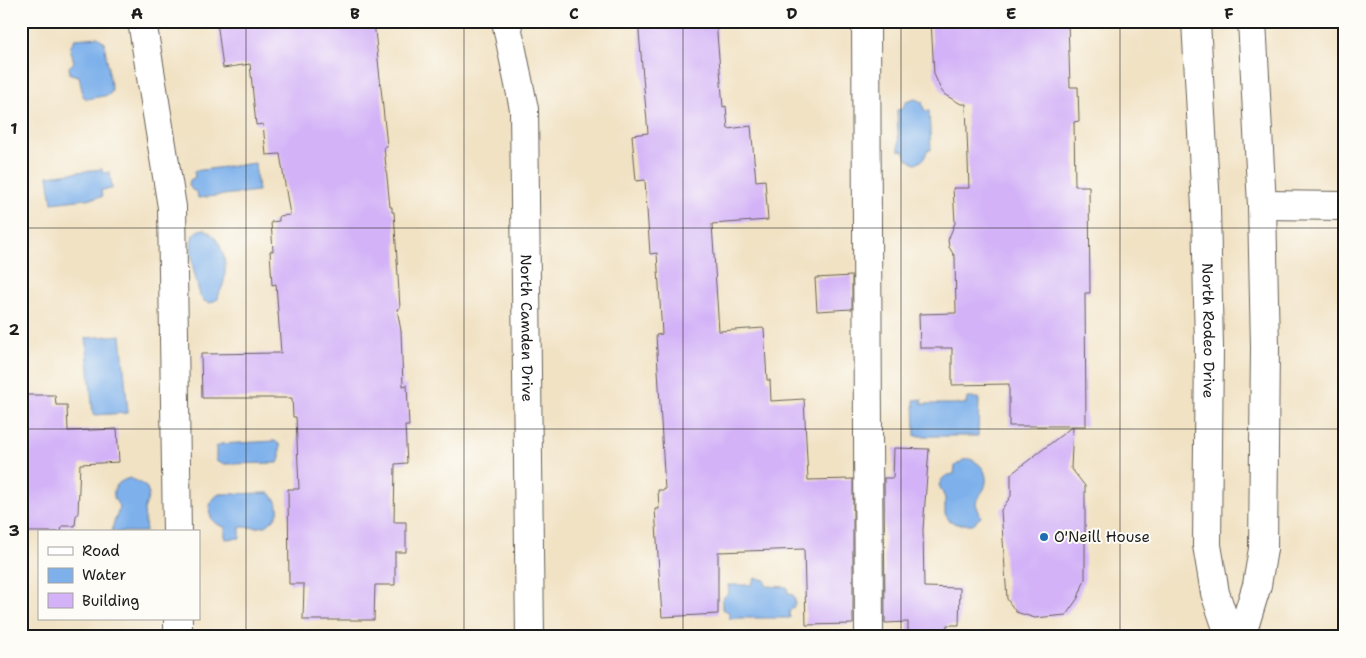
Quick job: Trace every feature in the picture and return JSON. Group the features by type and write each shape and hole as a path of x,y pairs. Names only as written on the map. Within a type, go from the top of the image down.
{"street":[{"path":"142,21 172,207 177,530"},
{"name":"North Camden Drive","path":"506,21 524,109 530,637"},
{"path":"866,21 869,637"},
{"name":"North Rodeo Drive","path":"1196,21 1206,207 1209,347 1207,545 1215,593 1230,637"},
{"path":"1241,637 1258,586 1263,549 1266,346 1262,205 1252,21"},
{"path":"1262,205 1345,206"},
{"path":"178,620 178,637"}],"water":[{"path":"98,37 104,42 112,91 109,95 87,99 83,96 79,76 70,74 69,67 74,62 70,47 75,39"},
{"path":"915,99 922,102 924,110 929,111 931,150 927,150 924,159 915,163 907,159 904,150 899,151 897,110 902,109 906,102"},
{"path":"255,163 258,191 198,198 197,192 192,190 189,185 190,180 195,177 194,171"},
{"path":"102,169 102,173 110,172 112,189 101,190 102,197 52,203 48,176"},
{"path":"205,229 211,233 220,245 225,266 225,274 218,299 210,303 204,301 200,296 193,268 191,243 193,235 199,230"},
{"path":"121,335 128,413 93,415 86,338"},
{"path":"967,398 979,398 978,436 915,436 914,400 922,399 922,404 966,404"},
{"path":"275,441 280,445 278,463 222,464 216,461 216,447 221,444"},
{"path":"970,459 982,467 986,475 986,484 976,504 981,517 973,524 956,524 949,520 945,514 945,498 939,485 945,477 954,474 955,466 963,460"},
{"path":"130,478 147,488 149,495 144,510 146,530 112,530 120,507 114,498 114,493 120,482"},
{"path":"270,493 278,507 277,514 272,521 262,527 240,527 240,538 225,539 225,527 214,522 211,517 210,508 214,498 219,494"},
{"path":"754,579 765,580 766,586 787,587 788,593 793,595 795,600 794,606 789,612 790,618 729,618 729,612 722,609 722,599 729,592 728,585 751,585"}],"building":[{"path":"217,21 374,21 387,146 384,147 390,207 392,207 392,212 394,212 400,308 397,309 401,331 403,386 407,385 409,426 405,426 407,463 395,464 394,522 406,522 406,552 395,552 395,585 375,585 374,620 303,620 304,584 289,584 288,489 299,489 296,417 293,417 292,398 202,398 201,354 281,353 276,284 272,285 270,251 273,251 271,222 279,221 279,216 290,215 280,154 266,155 263,124 256,125 250,64 223,68"},
{"path":"638,21 716,21 723,107 726,106 728,129 751,126 756,181 765,180 768,220 712,224 719,331 764,328 767,380 770,380 771,401 804,399 808,480 853,479 853,624 806,625 804,549 718,552 718,614 662,617 655,509 659,509 658,490 665,490 656,335 662,334 657,253 650,254 645,180 636,181 632,135 648,133"},
{"path":"931,21 1068,21 1070,87 1078,87 1079,121 1074,122 1075,186 1089,186 1090,293 1085,293 1086,426 1009,426 1009,384 952,385 952,348 920,348 919,314 956,313 955,257 949,247 948,240 955,223 953,188 969,188 966,104 961,104 945,95 934,74"},
{"path":"852,276 852,309 817,311 815,278"},
{"path":"21,395 55,395 56,405 67,405 68,431 117,429 119,462 80,464 78,513 75,526 62,526 61,530 21,532"},
{"name":"O'Neill House","path":"1073,426 1071,468 1085,486 1085,579 1078,598 1066,615 1035,618 1016,612 1007,599 1001,510 1011,496 1011,474"},
{"path":"894,448 929,449 923,529 924,587 960,588 959,625 947,625 946,634 908,632 908,622 885,623 884,478 893,478"}],"place":[{"name":"O'Neill House","path":"1044,537"}]}
